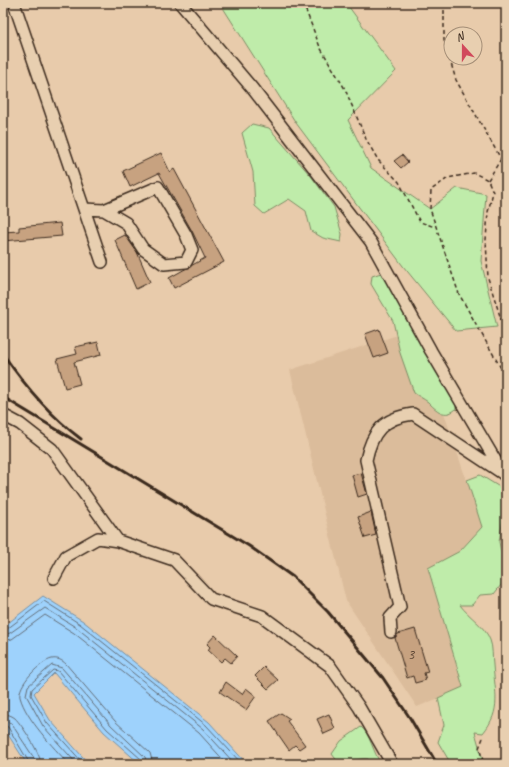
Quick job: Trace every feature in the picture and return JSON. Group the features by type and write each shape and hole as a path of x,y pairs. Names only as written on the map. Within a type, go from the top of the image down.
{"street":[{"path":"14,3 102,262"},
{"path":"180,3 252,88 371,242 431,351 505,475"},
{"path":"84,209 104,210 158,187 186,235 192,250 186,262 164,264 143,249 126,223 104,210"},
{"path":"391,632 390,618 400,607 366,460 369,445 382,424 401,415 413,414 505,475"},
{"path":"3,415 20,424 52,449 118,541"},
{"path":"54,578 66,556 98,538 118,541 174,560 211,599 262,616 319,656 336,673 348,690 392,764"}],"path":[{"path":"303,3 320,47 345,89 366,139 378,160 399,182 420,222 436,227"},
{"path":"444,3 444,40 456,80 501,159 506,162"},
{"path":"488,180 501,159"},
{"path":"506,328 501,319 488,278 486,240 488,212 493,192 488,180 474,173 448,178 431,190 430,209 459,294 506,377"},
{"path":"483,738 479,748 484,764"}],"shaded area":[{"path":"416,329 482,527 460,551 428,568 463,688 417,707 346,601 290,370"}],"green space":[{"path":"220,3 346,3 396,71 348,120 371,168 430,209 457,188 486,194 481,261 497,327 456,331 403,266 296,123"},
{"path":"252,124 269,128 311,176 334,207 342,234 341,242 323,238 311,231 306,211 289,199 264,214 255,206 253,172 242,133"},
{"path":"384,272 455,399 456,409 452,412 441,412 414,393 400,353 393,321 371,284 372,276"},
{"path":"480,475 506,491 506,501 499,542 504,565 501,585 494,594 480,595 472,605 460,605 481,626 490,640 496,701 493,717 489,725 483,733 475,732 484,764 451,764 438,742 444,725 438,698 463,687 428,568 460,551 482,527 467,480"},
{"path":"361,727 367,733 381,764 373,764 368,759 338,762 332,754 341,741"}],"water":[{"path":"43,596 83,621 209,722 247,764 140,764 104,732 54,673 34,693 50,720 89,764 27,764 3,727 3,627"}],"building":[{"path":"161,153 170,172 174,169 224,262 174,288 169,278 205,258 192,231 159,173 130,187 123,171"},
{"path":"402,155 408,162 401,168 394,161"},
{"path":"60,223 62,236 3,241 3,232 19,231 19,227"},
{"path":"125,235 137,252 150,282 136,289 115,240"},
{"path":"379,329 388,353 374,358 365,334"},
{"path":"98,342 101,355 74,362 80,384 65,388 57,359 77,354 75,347"},
{"path":"361,473 367,494 358,497 352,475"},
{"path":"371,512 376,535 365,538 358,517"},
{"path":"415,629 428,672 424,673 426,680 415,683 413,676 407,678 395,638 398,634"},
{"path":"215,635 237,656 231,663 225,658 221,662 208,650 210,647 207,644"},
{"path":"264,667 278,680 268,689 255,676"},
{"path":"226,682 242,694 246,688 256,696 246,710 220,692"},
{"path":"281,713 290,719 287,721 305,745 299,749 295,745 289,750 269,721"},
{"path":"329,714 335,729 324,734 317,719"}],"railway":[{"path":"3,354 38,400 69,430 81,439"},
{"path":"3,397 249,546 293,577 328,612 383,678 410,718 437,764"}]}
